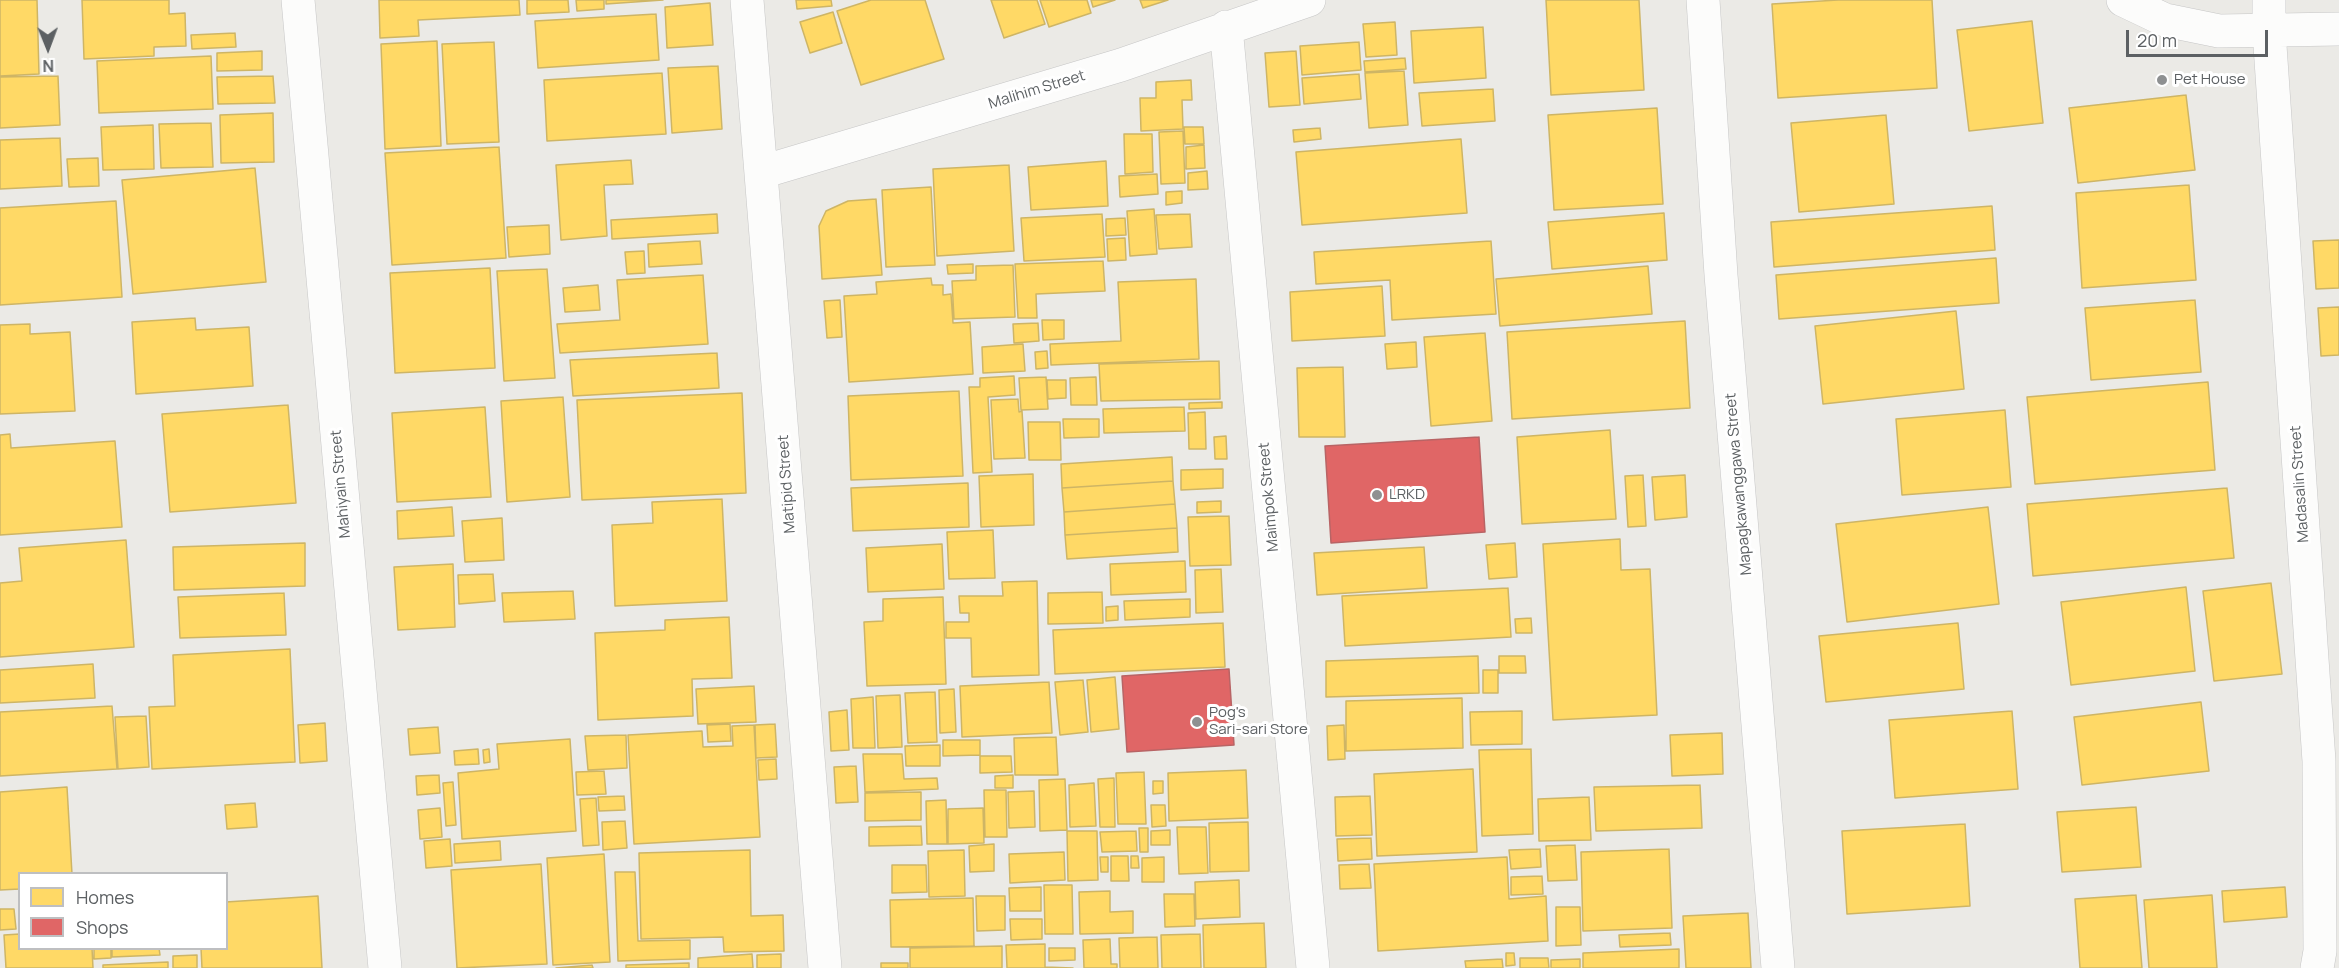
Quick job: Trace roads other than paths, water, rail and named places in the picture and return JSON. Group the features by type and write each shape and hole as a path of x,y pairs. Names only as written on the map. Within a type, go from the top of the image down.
{"street":[{"name":"Mahiyain Street","path":"298,0 385,968"},
{"name":"Matipid Street","path":"747,0 825,968"},
{"name":"Malihim Street","path":"762,172 1121,65 1309,0"},
{"name":"Mapagkawanggawa Street","path":"1703,0 1722,286 1778,968"},
{"path":"2123,0 2165,20 2219,32 2269,16 2339,28"},
{"name":"Madasalin Street","path":"2269,16 2319,760 2320,951 2317,968"},
{"name":"Maimpok Street","path":"1226,27 1313,968"}],"place":[{"name":"Pet House","path":"2162,80"},
{"name":"LRKD","path":"1377,495"},
{"name":"Pog's Sari-sari Store","path":"1197,722"}]}
